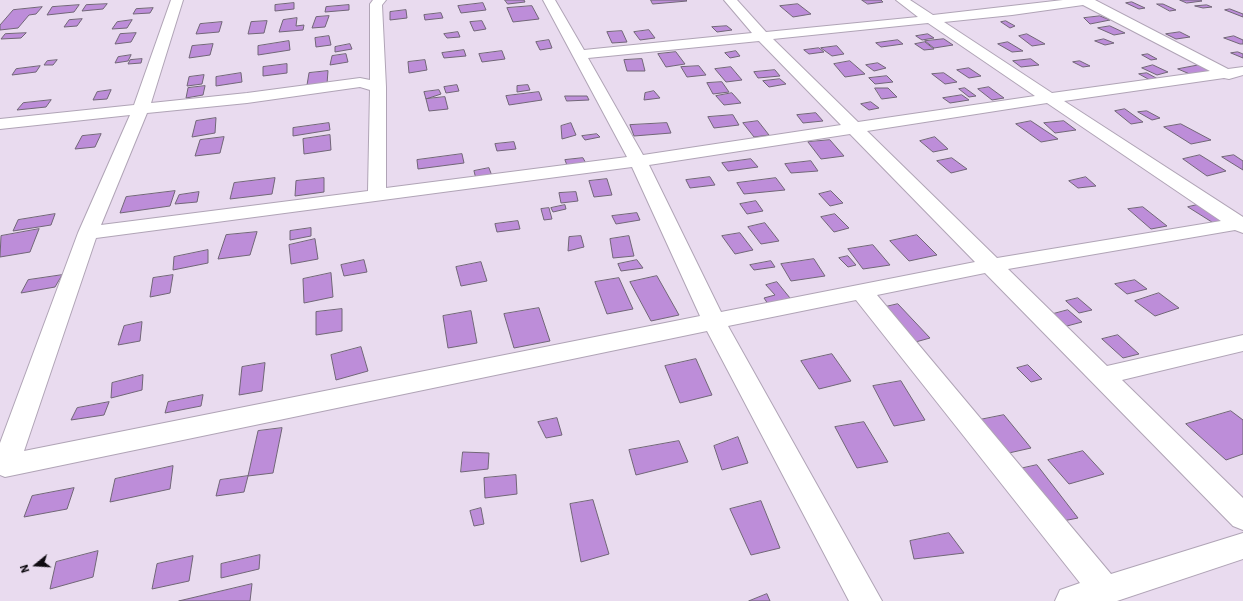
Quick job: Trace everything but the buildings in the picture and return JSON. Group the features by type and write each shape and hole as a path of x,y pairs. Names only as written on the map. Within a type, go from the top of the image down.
{"street":[{"path":"2,472 88,233 141,109 177,0"},
{"path":"377,195 378,87 376,4 380,0"},
{"path":"548,0 638,161 714,322 866,601"},
{"path":"730,0 762,36 1243,518"},
{"path":"902,0 933,19 1241,224"},
{"path":"992,0 1012,11"},
{"path":"1085,0 1243,82"},
{"path":"579,56 1012,11 1089,0"},
{"path":"88,233 638,161 1050,98 1243,71"},
{"path":"0,124 141,109 360,82 378,87"},
{"path":"2,472 991,265 1241,224"},
{"path":"862,292 1105,590"},
{"path":"1101,376 1243,343"},
{"path":"1071,601 1243,546"}]}
